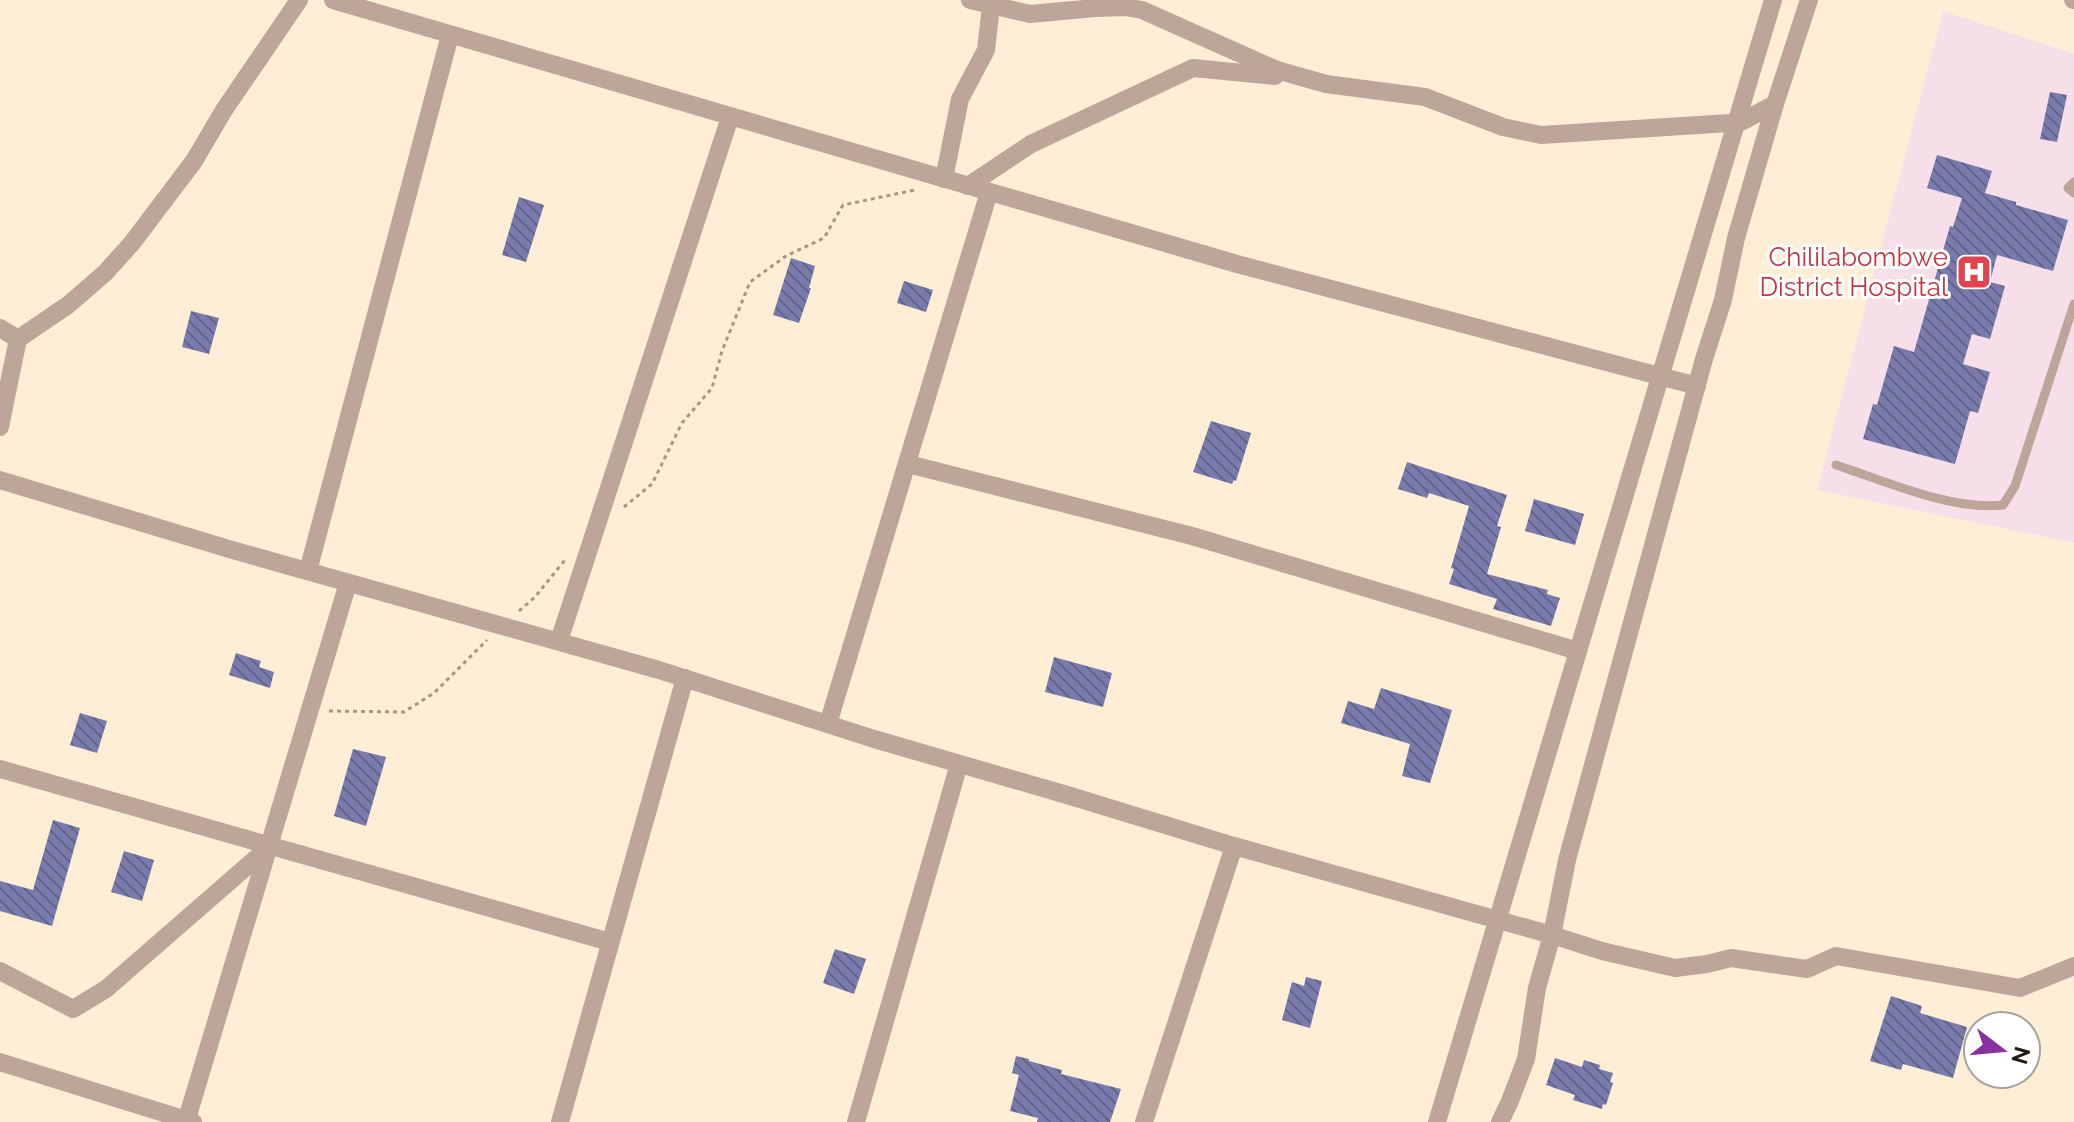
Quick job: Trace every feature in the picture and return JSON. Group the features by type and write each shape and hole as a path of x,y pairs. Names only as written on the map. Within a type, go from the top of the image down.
{"street":[{"path":"0,427 18,339 68,305 105,273 132,243 194,161 224,110 299,0"},
{"path":"333,0 1252,268 1697,386"},
{"path":"970,0 1030,14 1095,8 1142,10 1277,70 1326,84 1425,97 1503,127 1541,135 1736,122 1775,104"},
{"path":"1437,1122 1773,0"},
{"path":"1500,1122 1526,1059 1537,988 1552,935 1567,860 1723,300 1736,238 1809,0"},
{"path":"944,179 960,99 986,50 991,6"},
{"path":"308,571 450,35"},
{"path":"968,186 1031,144 1193,68 1307,79"},
{"path":"559,641 730,117"},
{"path":"828,724 989,192"},
{"path":"0,328 18,339"},
{"path":"908,464 1192,536 1578,651"},
{"path":"0,480 685,678 1234,846 1602,951 1675,968 1731,958 1807,969 1836,956 2020,988 2074,966"},
{"path":"0,1062 189,1121 348,583"},
{"path":"560,1122 685,678"},
{"path":"856,1122 959,764"},
{"path":"0,769 610,942"},
{"path":"1144,1122 1234,846"},
{"path":"0,971 73,1009 106,989 269,847"}],"lane":[{"path":"1836,465 1939,499 2003,505 2015,486 2074,304"}],"path":[{"path":"624,507 652,484 682,423 712,388 722,351 750,282 786,256 824,238 843,205 918,189"},
{"path":"310,711 404,712 434,693 502,625 535,597 569,556"}],"shaded area":[{"name":"Chililabombwe District Hospital","path":"1943,11 2074,54 2074,543 1817,490"}],"building":[{"path":"2050,92 2067,95 2057,142 2040,139"},
{"path":"1937,155 1992,171 1985,193 2068,220 2053,271 1997,255 1990,282 2005,286 1990,339 1972,334 1963,364 1990,372 1978,413 1970,411 1955,464 1863,439 1873,404 1877,405 1894,346 1914,352 1950,226 1953,227 1962,198 1927,188"},
{"path":"519,197 544,205 526,262 502,255"},
{"path":"791,258 815,266 799,323 773,315"},
{"path":"904,281 933,290 926,312 897,303"},
{"path":"191,311 219,318 209,354 182,347"},
{"path":"1211,421 1251,433 1236,481 1232,484 1193,472"},
{"path":"1407,462 1507,495 1487,574 1548,590 1547,594 1560,598 1551,626 1493,609 1497,599 1449,584 1469,506 1429,493 1427,498 1398,489"},
{"path":"1534,499 1584,514 1575,545 1525,531"},
{"path":"236,653 261,661 259,667 274,672 270,688 229,675"},
{"path":"1054,657 1112,673 1103,707 1045,692"},
{"path":"1381,688 1452,710 1430,783 1402,776 1410,744 1341,723 1348,701 1374,709"},
{"path":"80,713 107,721 97,753 70,745"},
{"path":"353,749 386,757 366,826 334,816"},
{"path":"53,820 80,828 52,926 0,911 0,881 33,890"},
{"path":"124,851 154,860 142,901 111,892"},
{"path":"835,949 866,959 854,994 823,983"},
{"path":"1306,977 1322,981 1310,1028 1282,1020 1292,982 1304,986"},
{"path":"1891,996 1922,1006 1920,1013 1962,1026 1962,1045 1953,1078 1903,1064 1901,1070 1870,1061"},
{"path":"1016,1056 1062,1070 1061,1074 1121,1089 1110,1122 1037,1122 1038,1118 1010,1111 1019,1075 1012,1073"},
{"path":"1555,1058 1582,1067 1584,1060 1613,1073 1610,1082 1613,1083 1602,1109 1573,1100 1575,1095 1546,1085"}],"place":[{"name":"Chililabombwe District Hospital","path":"1974,272"}]}
